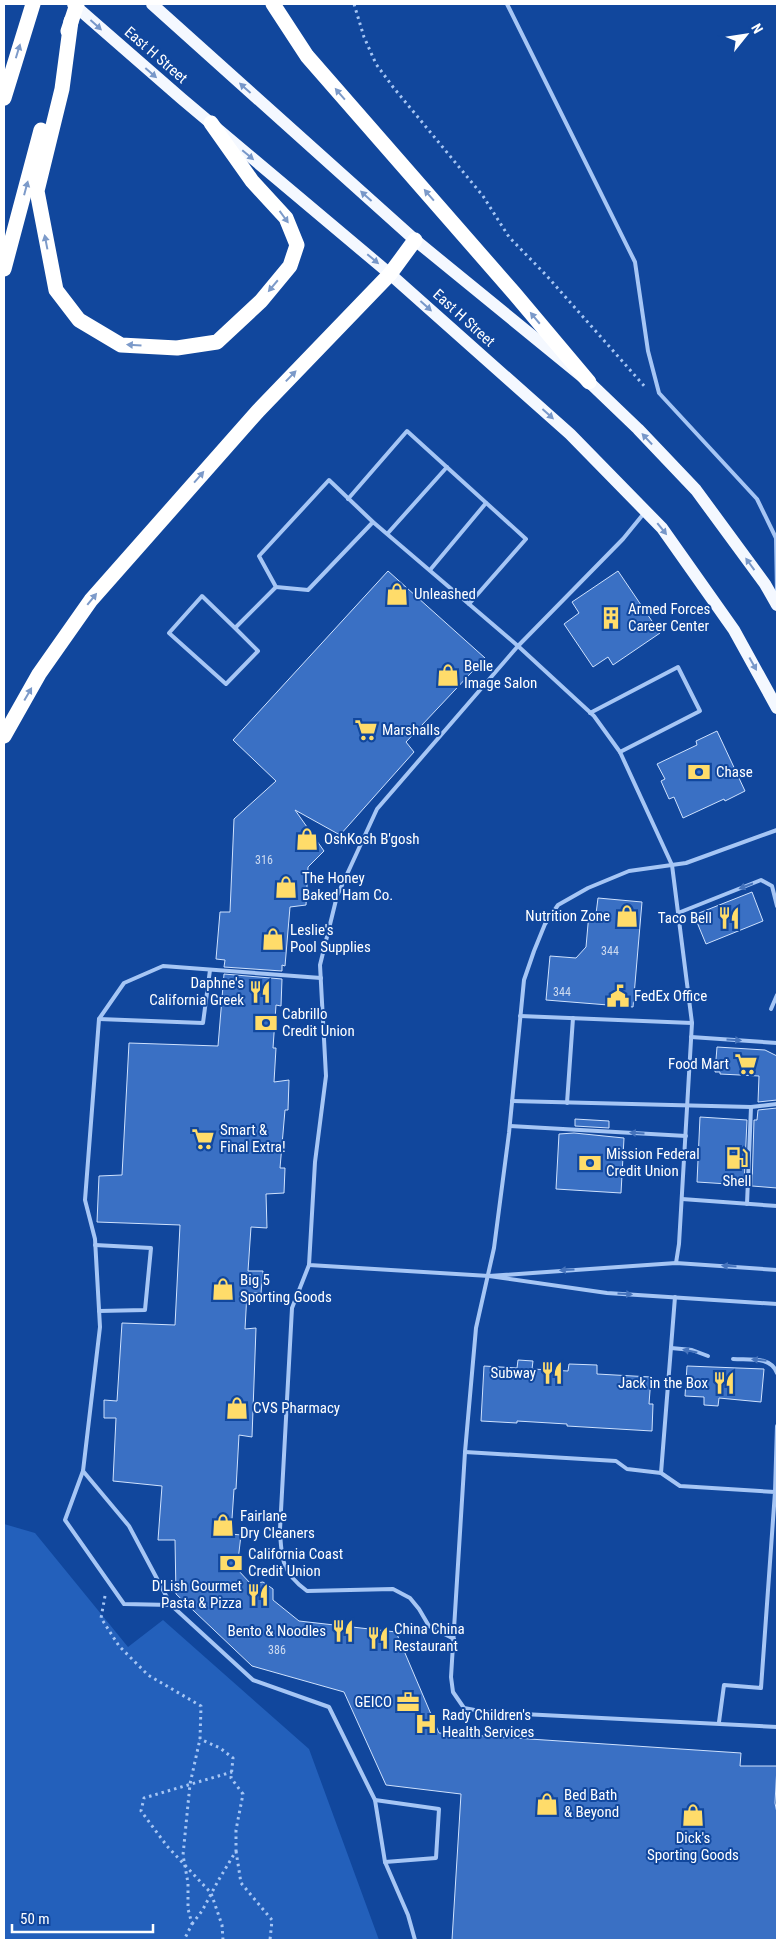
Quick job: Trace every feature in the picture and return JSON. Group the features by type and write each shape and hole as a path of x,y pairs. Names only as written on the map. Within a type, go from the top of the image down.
{"highway":[{"path":"4,98 33,4"},
{"path":"4,269 77,4"},
{"path":"274,4 307,56 514,293 589,382"},
{"path":"71,21 62,89 37,191 56,290 80,320 121,344 177,348 217,342 261,301 290,266 297,245 286,218 252,181 211,124"},
{"path":"4,736 39,674 91,600 258,411 390,274 415,240"}],"main road":[{"name":"East H Street","path":"73,4 211,124 390,274 570,434 662,528 734,630 777,708"},
{"name":"East H Street","path":"152,4 415,240 589,382 638,429 696,490 765,584 777,604"}],"lane":[{"path":"508,4 635,262 648,351 659,393 757,499 776,538 777,592"},
{"path":"348,498 407,431 526,539 469,604"},
{"path":"388,533 447,467"},
{"path":"276,587 260,556 329,480 373,522 518,646 590,713 620,752 672,865 692,1023 682,1199 676,1263"},
{"path":"430,570 486,503"},
{"path":"454,1639 429,1626 420,1609 410,1598 393,1589 307,1591 296,1583 286,1570 280,1551 292,1308 309,1264 315,1162 326,1076 320,965 338,896 377,809 518,646 623,539 646,512"},
{"path":"276,587 308,590 373,522"},
{"path":"236,628 276,587"},
{"path":"202,596 236,628 258,651 226,684 168,633 202,596"},
{"path":"590,713 678,667 700,710 620,752"},
{"path":"777,830 686,863 629,871 588,888 558,905 545,924 534,950 524,980 510,1126 494,1248 476,1328 464,1452 451,1677 453,1692 464,1708 485,1712 719,1722 777,1727"},
{"path":"678,913 761,880 772,886 777,906"},
{"path":"171,1605 124,1604 65,1520 83,1471 100,1327 95,1245 85,1200 99,1019 124,983 163,966 321,978"},
{"path":"99,1019 203,1023 210,970"},
{"path":"771,1009 777,995"},
{"path":"520,1016 692,1023"},
{"path":"567,1102 573,1018"},
{"path":"691,1037 777,1043"},
{"path":"512,1102 688,1104 750,1107 777,1104"},
{"path":"747,1204 750,1107"},
{"path":"510,1126 686,1136"},
{"path":"682,1199 777,1206"},
{"path":"95,1245 151,1248 145,1310 99,1311"},
{"path":"489,1276 676,1263 777,1270"},
{"path":"309,1264 489,1276 607,1293 777,1304"},
{"path":"661,1473 675,1297"},
{"path":"671,1348 692,1350 708,1356"},
{"path":"733,1359 764,1360 772,1364 777,1373"},
{"path":"719,1722 724,1685 760,1688 775,1492 777,1426"},
{"path":"464,1452 616,1461 627,1469 661,1473 680,1486 775,1492"},
{"path":"83,1471 130,1526 171,1605 252,1680 328,1707 375,1800 385,1862 408,1915 415,1940"},
{"path":"375,1800 439,1809 436,1858 385,1862"}],"path":[{"path":"354,4 364,38 376,64 393,87 483,196 509,237 546,275 651,394"},
{"path":"108,1580 101,1618 119,1646 148,1674 201,1706 200,1739 190,1784 184,1855 188,1883 188,1909 192,1924"},
{"path":"200,1739 220,1748 233,1758 231,1778 243,1794 236,1830 236,1851 241,1883 272,1920 270,1940"},
{"path":"223,1940 222,1925 211,1893 185,1863 167,1846 140,1811 144,1798 232,1772"},
{"path":"184,1940 236,1851"}],"shaded area":[{"path":"4,1524 35,1533 128,1647 163,1620 309,1749 379,1940 4,1940"}],"building":[{"path":"388,571 485,658 406,742 414,752 340,835 295,810 324,851 308,867 306,905 290,907 285,966 282,965 282,971 224,967 225,960 216,959 220,912 230,912 234,819 276,781 233,740"},
{"name":"Armed Forces Career Center","path":"618,571 660,633 613,665 608,657 593,667 564,624 579,613 572,602"},
{"name":"Chase","path":"717,731 745,791 683,818 674,797 669,799 661,781 665,779 657,764 697,745 696,741"},
{"name":"Taco Bell","path":"752,892 763,921 706,944 694,915"},
{"path":"598,898 642,902 633,1007 546,1000 550,956 576,958 586,947 589,913 596,914"},
{"path":"224,974 282,979 281,1006 276,1005 273,1048 276,1048 274,1082 289,1080 288,1110 285,1110 280,1168 285,1168 284,1193 266,1194 267,1228 251,1227 248,1271 263,1271 261,1293 247,1293 245,1329 256,1328 252,1437 239,1435 236,1489 234,1489 231,1534 241,1535 237,1569 251,1584 263,1582 273,1589 273,1600 299,1621 396,1632 439,1733 741,1753 740,1766 777,1766 775,1803 777,1813 777,1940 452,1940 461,1794 386,1785 344,1692 252,1666 176,1594 175,1540 158,1540 162,1486 113,1481 116,1418 104,1418 104,1400 117,1401 122,1323 175,1325 180,1225 97,1222 99,1176 122,1175 129,1043 218,1046"},
{"name":"Food Mart","path":"717,1047 765,1050 777,1056 777,1100 758,1102 759,1076 720,1074 720,1072 715,1072"},
{"path":"777,1108 777,1188 752,1186 754,1120 757,1120 758,1110"},
{"name":"Shell","path":"700,1117 747,1120 744,1185 697,1182"},
{"path":"575,1119 609,1121 609,1128 575,1126"},
{"name":"Mission Federal Credit Union","path":"574,1133 624,1138 621,1193 556,1189 559,1134"},
{"path":"518,1360 533,1361 532,1369 568,1371 569,1364 597,1365 597,1374 651,1377 649,1404 653,1404 652,1431 517,1421 517,1423 481,1421 484,1366 517,1368"},
{"name":"Jack in the Box","path":"687,1366 764,1369 761,1402 719,1398 718,1406 704,1405 704,1397 685,1396"}],"place":[{"name":"Unleashed","path":"397,594"},
{"name":"Armed Forces Career Center","path":"611,618"},
{"name":"Belle Image Salon","path":"448,675"},
{"name":"Marshalls","path":"366,730"},
{"name":"Chase","path":"699,772"},
{"name":"OshKosh B'gosh","path":"307,839"},
{"name":"The Honey Baked Ham Co.","path":"286,887"},
{"name":"Nutrition Zone","path":"627,916"},
{"name":"Taco Bell","path":"729,918"},
{"name":"Leslie's Pool Supplies","path":"273,939"},
{"name":"Daphne's California Greek","path":"260,992"},
{"name":"FedEx Office","path":"618,996"},
{"name":"Cabrillo Credit Union","path":"266,1023"},
{"name":"Food Mart","path":"746,1064"},
{"name":"Smart & Final Extra!","path":"203,1139"},
{"name":"Shell","path":"737,1158"},
{"name":"Mission Federal Credit Union","path":"590,1163"},
{"name":"Big 5 Sporting Goods","path":"223,1289"},
{"name":"Subway","path":"552,1373"},
{"name":"Jack in the Box","path":"724,1383"},
{"name":"CVS Pharmacy","path":"237,1408"},
{"name":"Fairlane Dry Cleaners","path":"223,1525"},
{"name":"California Coast Credit Union","path":"231,1563"},
{"name":"D'Lish Gourmet Pasta & Pizza","path":"258,1595"},
{"name":"Bento & Noodles","path":"343,1631"},
{"name":"China China Restaurant","path":"378,1638"},
{"name":"GEICO","path":"408,1702"},
{"name":"Rady Children's Health Services","path":"426,1724"},
{"name":"Bed Bath & Beyond","path":"547,1804"},
{"name":"Dick's Sporting Goods","path":"693,1815"}]}
